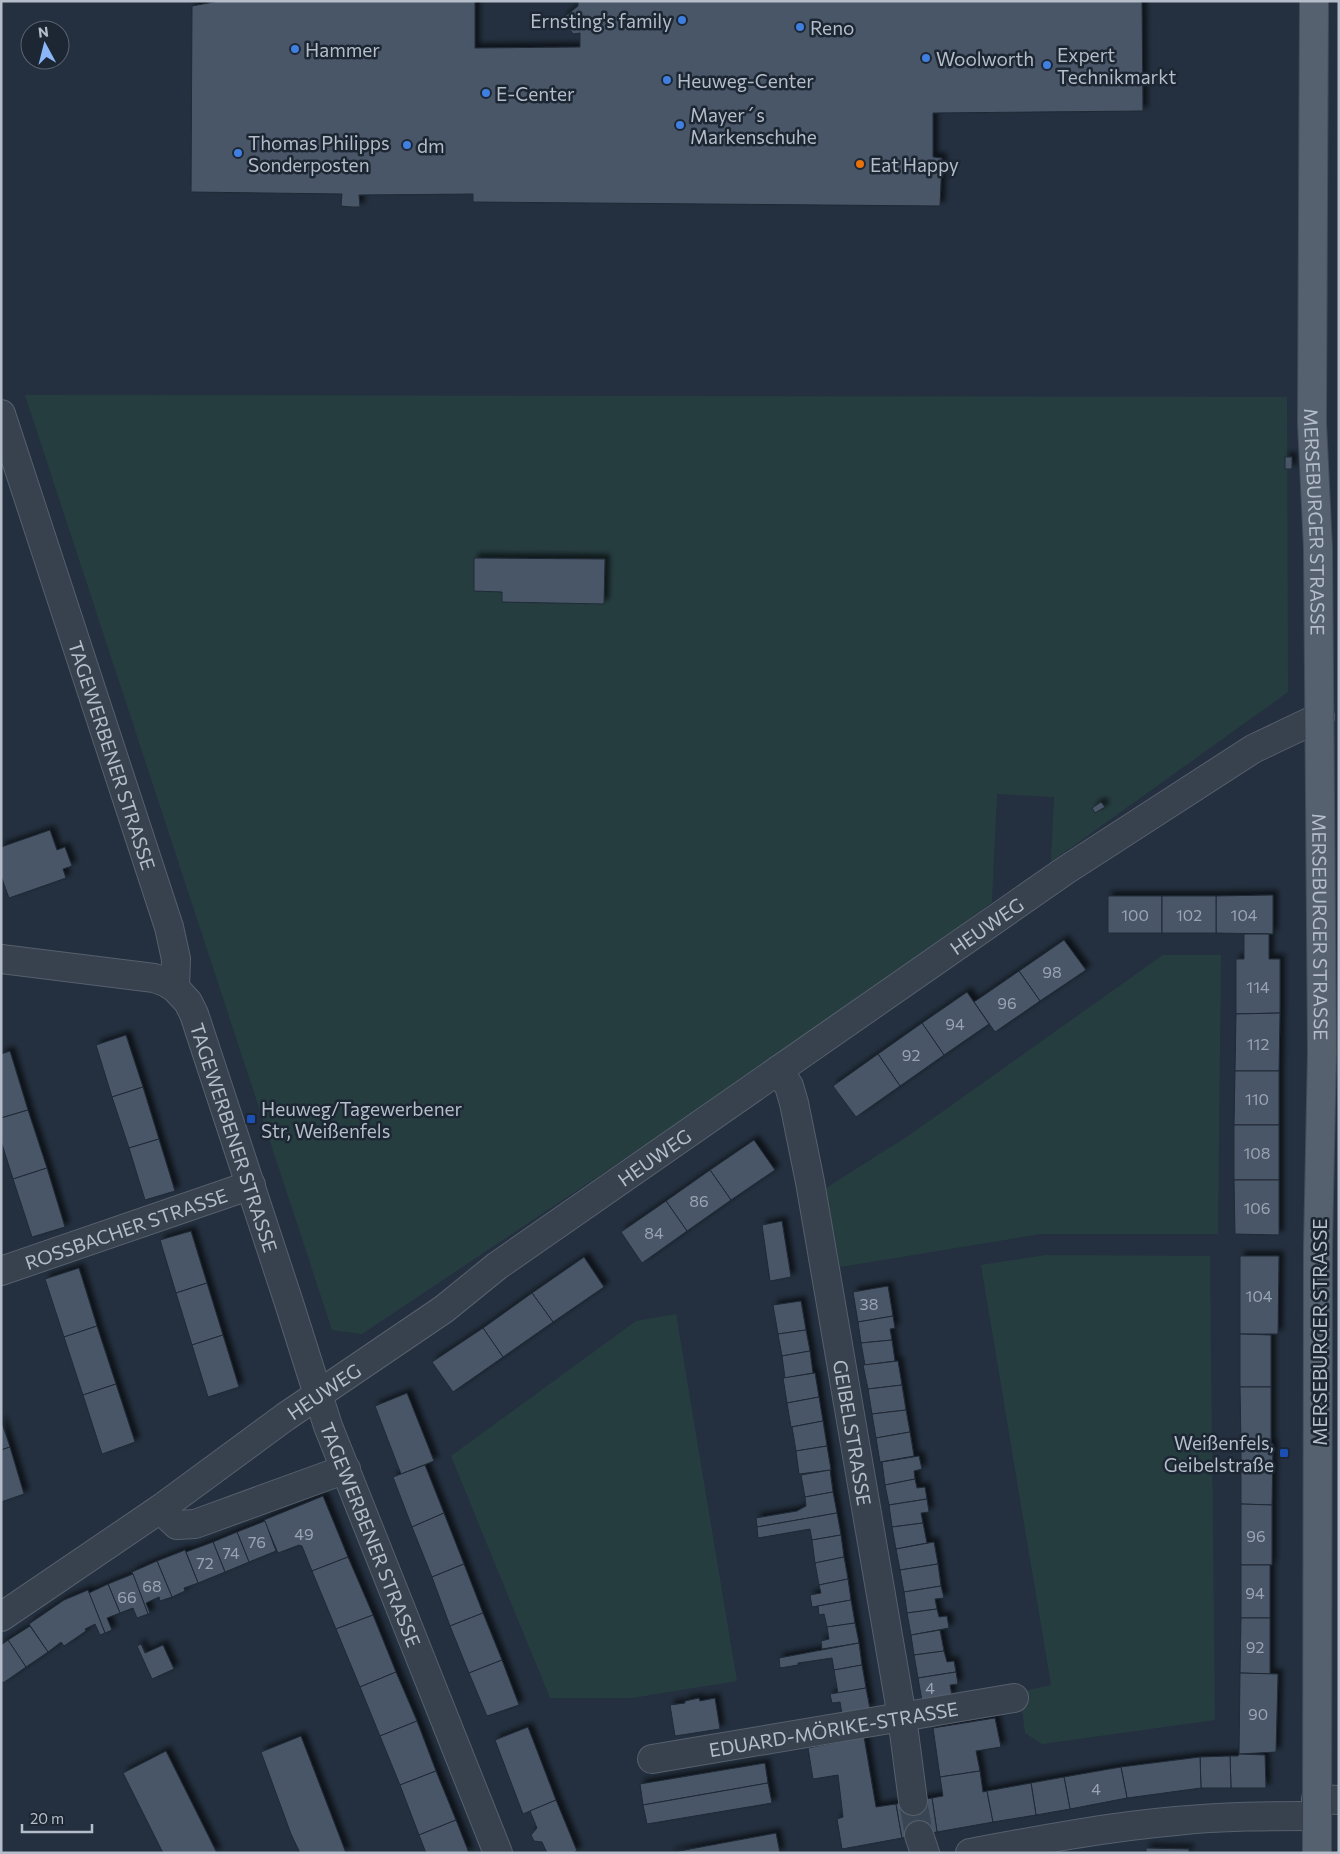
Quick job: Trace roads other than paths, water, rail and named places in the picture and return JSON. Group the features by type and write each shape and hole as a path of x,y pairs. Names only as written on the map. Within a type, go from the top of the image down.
{"main road":[{"name":"MERSEBURGER STRASSE","path":"1314,1 1312,423 1329,713 1318,1246 1324,1805 1317,1853"}],"street":[{"name":"TAGEWERBENER STRASSE","path":"1,414 169,928 176,959 175,988 188,1002 194,1014 328,1426 498,1853"},
{"name":"HEUWEG","path":"1,1616 160,1509 262,1433 444,1309 497,1266 1119,834 1253,749 1329,713"},
{"path":"1,958 154,978 175,988"},
{"name":"GEIBELSTRASSE","path":"778,1070 789,1086 794,1103 810,1182 902,1717 913,1801"},
{"name":"ROSSBACHER STRASSE","path":"1,1271 251,1185"},
{"path":"160,1509 177,1525 195,1524 346,1469"},
{"name":"EDUARD-MÖRIKE-STRASSE","path":"652,1759 1014,1698"},
{"path":"970,1853 1101,1842 1175,1821 1240,1816 1324,1805"}],"tunnel":[{"path":"913,1801 919,1835"}],"place":[{"name":"Ernsting's family","path":"682,20"},
{"name":"Reno","path":"800,27"},
{"name":"Hammer","path":"295,49"},
{"name":"Woolworth","path":"926,58"},
{"name":"Expert Technikmarkt","path":"1047,65"},
{"name":"Heuweg-Center","path":"667,80"},
{"name":"E-Center","path":"486,93"},
{"name":"Mayer´s Markenschuhe","path":"680,125"},
{"name":"dm","path":"407,145"},
{"name":"Thomas Philipps Sonderposten","path":"238,153"},
{"name":"Eat Happy","path":"860,164"},
{"name":"Heuweg/Tagewerbener Str, Weißenfels","path":"251,1119"},
{"name":"Weißenfels, Geibelstraße","path":"1284,1453"}]}
